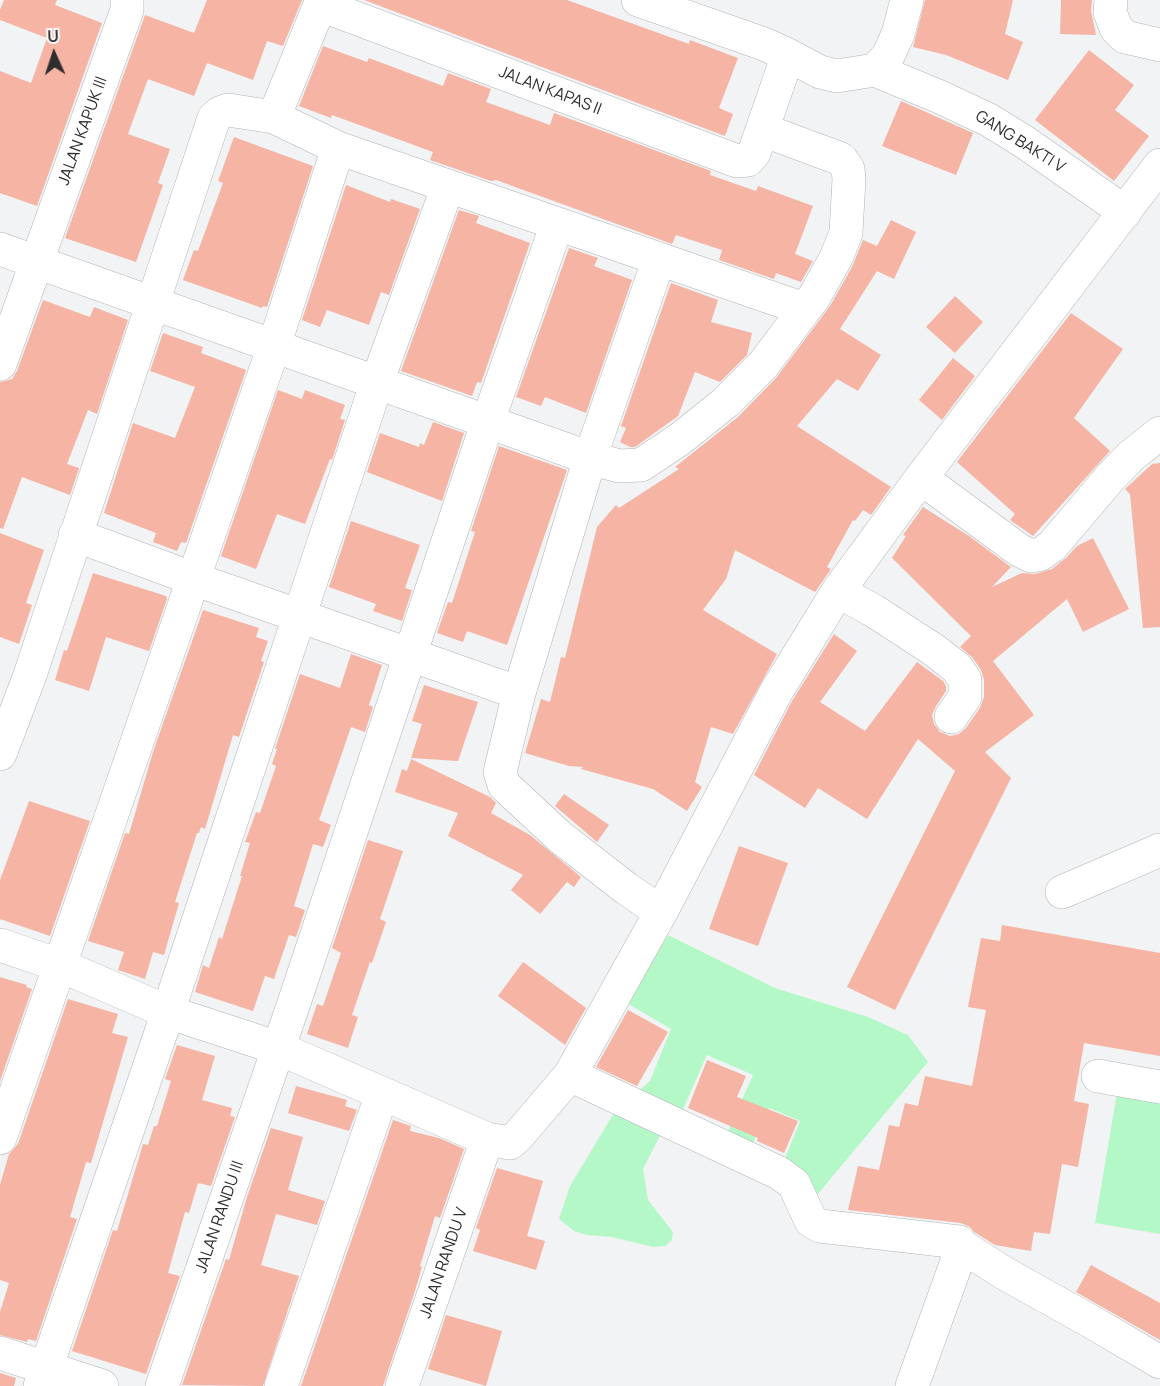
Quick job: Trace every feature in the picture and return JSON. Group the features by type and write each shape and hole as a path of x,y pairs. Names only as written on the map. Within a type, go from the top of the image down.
{"street":[{"name":"JALAN KAPUK III","path":"0,364 127,10 128,0"},
{"path":"638,0 764,44 820,72 837,76 875,70 888,56 898,34 907,0"},
{"path":"1111,0 1110,12 1116,28 1125,38 1160,45"},
{"path":"274,117 321,2"},
{"name":"JALAN KAPAS II","path":"321,2 737,161 748,160 754,153 788,55"},
{"name":"GANG BAKTI V","path":"875,70 961,106 997,124 1125,212"},
{"path":"0,754 30,675 214,118 220,112 228,110 274,117 338,148 804,309"},
{"path":"0,249 590,458 619,466 641,465 680,439 726,402 763,365 814,297 836,258 846,233 848,170 841,159 763,130"},
{"path":"0,1138 274,346 338,148"},
{"path":"0,945 59,965 168,1012 278,1048 486,1139 510,1143 570,1075 661,912 776,692 838,591 921,478 1160,165"},
{"path":"43,1377 168,1012 376,382 448,186"},
{"name":"JALAN RANDU III","path":"162,1386 411,655 488,421 558,224"},
{"path":"659,259 590,458 519,693 500,772 504,785 560,837 627,890 661,912"},
{"path":"921,478 1031,556 1041,554 1052,546 1109,479 1131,456 1160,433"},
{"path":"75,535 519,693"},
{"path":"838,591 874,611 934,650 957,668 965,680 965,697 951,717"},
{"path":"1062,892 1160,850"},
{"path":"570,1075 779,1173 794,1184 811,1221 820,1226 955,1240 1004,1273 1160,1362"},
{"path":"1098,1076 1160,1087"},
{"path":"281,1386 382,1094"},
{"name":"JALAN RANDU V","path":"402,1386 486,1139"},
{"path":"912,1386 960,1253 960,1245"},
{"path":"0,1353 43,1377 102,1386"}],"green space":[{"path":"668,935 775,988 868,1017 908,1035 928,1062 812,1201 784,1161 800,1121 769,1108 751,1147 726,1136 753,1075 707,1055 680,1116 634,1095 650,1081 671,1029 625,1002"},
{"path":"1118,1087 1160,1094 1160,1234 1095,1223"},
{"path":"614,1113 663,1130 643,1169 648,1200 673,1232 672,1240 665,1246 653,1247 612,1237 587,1235 574,1231 559,1219 570,1186"}],"building":[{"path":"4,0 57,0 55,5 102,23 37,206 0,193 0,71 31,83 47,38 0,20 0,10"},
{"path":"207,0 302,0 283,46 267,41 253,80 207,63 194,96 148,79 128,134 170,149 158,183 163,185 136,262 65,238 145,15 194,33"},
{"path":"364,0 567,0 689,44 690,40 738,58 719,108 733,114 725,136"},
{"path":"925,0 1013,0 1005,34 1023,42 1008,80 946,55 913,47"},
{"path":"1061,0 1092,0 1091,11 1096,35 1060,34"},
{"path":"323,46 367,62 369,58 443,86 448,73 491,89 486,102 550,125 554,113 711,171 710,175 756,191 758,186 813,206 795,254 813,261 801,282 776,273 774,279 719,260 722,250 676,235 672,244 496,180 491,181 430,160 433,152 332,115 331,118 299,106"},
{"path":"1089,50 1134,85 1115,110 1149,136 1114,181 1035,120"},
{"path":"901,101 973,133 956,175 882,146"},
{"path":"234,137 313,166 267,307 262,308 183,280 194,250 198,251 223,183 218,181"},
{"path":"346,185 390,202 391,199 420,209 389,295 381,292 369,325 327,310 320,327 302,320"},
{"path":"459,210 479,216 476,223 530,243 481,383 477,382 472,396 401,371"},
{"path":"891,220 916,232 894,279 877,271 840,329 881,355 858,391 837,379 797,426 891,487 871,515 863,510 855,521 853,520 827,567 831,569 815,592 735,550 726,579 703,610 777,654 733,734 711,727 695,782 702,787 687,811 653,789 581,769 583,767 569,766 525,753 541,699 550,702 561,657 565,658 597,527 616,505 619,508 679,469 675,467 738,417 776,378 830,306 852,267 863,240 877,246"},
{"path":"569,248 598,258 594,266 632,280 586,413 545,397 541,406 516,397"},
{"path":"671,283 718,300 711,322 752,333 747,355 720,382 695,372 678,416 635,447 630,447 620,442 626,428 621,426"},
{"path":"955,296 983,322 955,353 926,327"},
{"path":"43,300 90,317 94,307 128,320 97,414 88,410 67,464 79,468 70,495 22,477 3,529 0,528 0,382 12,379 17,371"},
{"path":"1071,313 1123,349 1074,418 1110,451 1033,536 1010,520 1015,514 957,462"},
{"path":"163,333 203,347 201,353 246,370 186,543 181,542 177,551 153,542 156,533 104,513 133,423 175,438 195,387 150,371"},
{"path":"953,358 975,376 942,420 919,400"},
{"path":"278,390 302,399 305,390 345,405 340,419 345,420 332,460 330,459 305,524 277,514 256,569 221,556"},
{"path":"433,422 464,433 442,501 367,472 380,433 419,447 420,443 424,445"},
{"path":"499,446 567,470 507,645 467,631 463,642 437,633 448,602 452,603 475,532 471,531"},
{"path":"1160,463 1160,627 1143,628 1130,494 1125,489 1152,464"},
{"path":"923,507 969,536 1011,567 992,587 1022,573 1035,574 1052,569 1077,546 1093,538 1129,609 1083,632 1067,599 993,661 1034,715 985,752 1011,778 895,1010 847,987 955,771 918,739 867,819 818,788 805,808 754,775 792,701 834,634 857,651 820,702 865,731 917,662 943,681 946,686 946,691 932,715 934,724 940,732 950,736 959,734 980,708 984,697 984,680 981,670 972,657 960,647 971,636 892,558 906,536 903,535"},
{"path":"351,521 420,545 405,588 412,590 402,621 373,611 376,604 329,587"},
{"path":"0,533 44,550 26,603 32,605 19,644 0,637"},
{"path":"93,573 166,596 167,599 149,651 106,637 89,691 55,680"},
{"path":"203,610 259,628 256,637 268,641 261,661 264,662 239,737 233,735 205,829 201,827 197,833 175,902 179,903 164,955 153,952 145,979 118,970 124,952 88,941 125,833 129,834 153,752"},
{"path":"351,654 382,665 369,705 373,707 365,732 351,727 319,820 331,825 323,847 313,844 294,906 305,910 296,937 289,935 274,979 265,976 253,1011 195,992 203,965 209,968 219,937 222,939 250,843 245,842 256,812 260,813 276,766 272,764 277,749 275,749 300,674 340,688"},
{"path":"424,685 478,702 458,761 411,758 422,724 412,721"},
{"path":"411,759 490,797 496,803 491,813 530,835 581,877 574,887 567,882 540,914 511,890 523,875 448,836 458,813 395,792 402,769 407,771"},
{"path":"564,794 609,825 597,842 555,806"},
{"path":"29,801 90,821 50,936 0,919 0,880"},
{"path":"368,840 403,851 380,919 386,922 352,1015 358,1017 348,1048 307,1034 317,1004 323,1006 341,953 332,948"},
{"path":"739,846 788,863 758,946 709,929"},
{"path":"1002,925 1160,953 1160,1056 1084,1043 1074,1101 1089,1104 1078,1167 1062,1164 1050,1234 1034,1232 1031,1251 995,1245 961,1223 848,1210 858,1166 879,1170 889,1125 899,1127 905,1103 918,1106 925,1076 972,1086 986,1010 968,1007 981,938 1000,941"},
{"path":"523,962 586,1008 565,1045 498,996"},
{"path":"0,977 27,985 26,987 32,989 0,1081"},
{"path":"68,999 118,1014 112,1033 128,1037 91,1163 86,1162 70,1217 77,1219 36,1341 28,1339 27,1342 0,1335 0,1312 9,1283 0,1280 0,1185 9,1154 18,1144"},
{"path":"628,1010 668,1032 637,1086 596,1067"},
{"path":"177,1045 215,1056 202,1100 232,1108 230,1116 235,1117 211,1186 198,1183 189,1213 185,1212 168,1273 180,1276 146,1374 72,1351 113,1230 117,1231 143,1144 148,1145 154,1126 157,1126 171,1081 165,1079"},
{"path":"707,1060 746,1076 737,1097 798,1121 784,1153 757,1141 758,1138 688,1108"},
{"path":"296,1086 347,1100 345,1106 357,1110 349,1131 288,1113"},
{"path":"393,1120 411,1126 410,1131 439,1138 464,1149 440,1218 435,1216 414,1294 383,1386 301,1386"},
{"path":"271,1128 303,1137 288,1190 325,1201 317,1225 276,1214 261,1265 299,1276 263,1386 182,1385 226,1259 229,1260 247,1197"},
{"path":"497,1168 543,1181 527,1236 545,1241 536,1270 473,1251 480,1230 476,1228"},
{"path":"1091,1265 1160,1303 1160,1340 1076,1292"},
{"path":"446,1315 502,1331 486,1386 428,1369"},
{"path":"0,1373 16,1378 14,1386 0,1386"}]}
